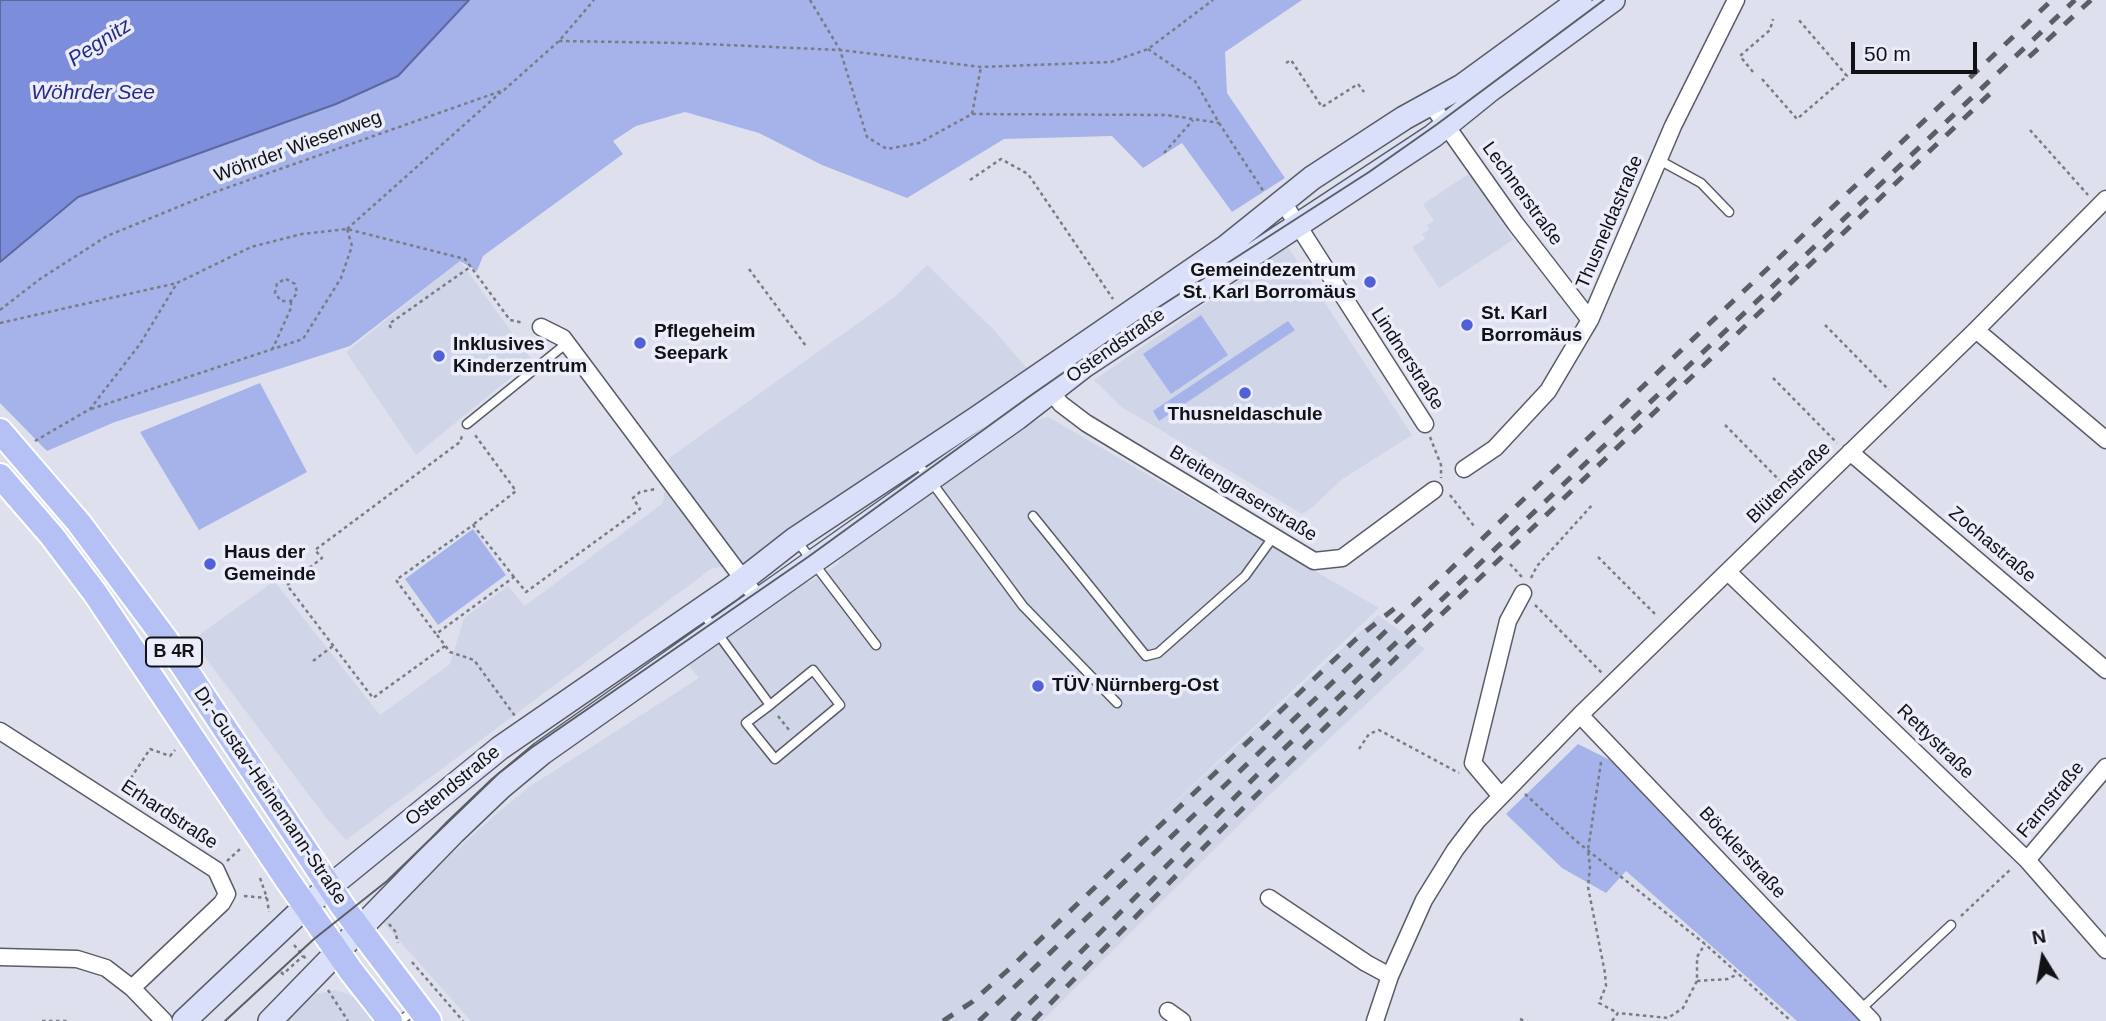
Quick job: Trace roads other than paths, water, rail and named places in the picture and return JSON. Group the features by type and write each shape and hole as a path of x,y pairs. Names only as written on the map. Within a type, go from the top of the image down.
{"main road":[{"name":"Ostendstraße","path":"184,1021 306,906 525,730 579,711 714,629 812,562 930,479 1126,316 1226,247 1275,198 1479,75 1580,0"},
{"name":"Ostendstraße","path":"270,1021 470,817 529,763 579,711 743,578 795,539 915,459 1045,384 1084,366 1446,125 1513,72 1613,0"},
{"name":"Dr.-Gustav-Heinemann-Straße","path":"0,431 79,523 306,906"},
{"name":"Dr.-Gustav-Heinemann-Straße","path":"0,476 153,649 331,887 360,930"},
{"path":"445,792 470,817"},
{"name":"B 4R","path":"306,906 390,1021"},
{"name":"B 4R","path":"360,930 416,1016"}],"street":[{"name":"Thusneldastraße","path":"1464,469 1495,448 1548,391 1590,320 1673,126 1736,0"},
{"name":"Lechnerstraße","path":"1431,104 1515,223 1590,320"},
{"name":"Lindnerstraße","path":"1275,198 1297,224 1425,424"},
{"name":"Blütenstraße","path":"1375,1021 1390,976 1424,900 1455,850 1477,821 1580,715 2103,204"},
{"path":"541,327 563,338 567,343 758,599"},
{"path":"1976,330 2106,439"},
{"name":"Breitengraserstraße","path":"1045,384 1070,412 1115,442 1314,561 1342,558 1441,489"},
{"name":"Zochastraße","path":"1849,453 2106,670"},
{"name":"Rettystraße","path":"1728,572 2027,860 2106,950"},
{"path":"1500,796 1473,763 1507,621 1524,587"},
{"name":"Böcklerstraße","path":"1580,715 1867,1015"},
{"name":"Erhardstraße","path":"0,731 216,870 227,894 222,903 132,988"},
{"name":"Farnstraße","path":"2027,860 2106,767"},
{"path":"1269,898 1390,976"},
{"path":"0,957 77,959 106,968 132,988 164,1021"},
{"path":"1168,1011 1182,1021"}],"lane":[{"path":"1659,160 1701,183 1729,212"},
{"path":"467,424 567,343"},
{"path":"915,459 1023,607 1117,703"},
{"path":"1033,516 1146,656 1158,653 1245,576 1274,536"},
{"path":"795,539 876,645"},
{"path":"701,610 770,705"},
{"path":"813,670 840,705 775,759 746,723 770,705 813,670"},
{"path":"1867,1015 1951,925"}],"water":[{"name":"Wöhrder See","path":"0,0 469,0 398,76 336,104 78,197 0,262"}],"tram line":[{"path":"225,1021 314,939 387,881 498,774 531,748 808,557 1142,318 1369,172 1604,0"}],"railway":[{"path":"979,1021 1529,494 2052,0"},
{"path":"1012,1021 1269,763 2075,0"},
{"path":"2029,57 2091,0"},
{"path":"1033,1021 1223,828 1407,647 1996,88"},
{"path":"943,1021 972,1002 1007,971 1355,640 1400,604"}],"place":[{"name":"Gemeindezentrum St. Karl Borromäus","path":"1370,282"},
{"name":"St. Karl Borromäus","path":"1467,325"},
{"name":"Pflegeheim Seepark","path":"640,343"},
{"name":"Inklusives Kinderzentrum","path":"439,356"},
{"name":"Thusneldaschule","path":"1245,393"},
{"name":"Haus der Gemeinde","path":"210,564"},
{"name":"TÜV Nürnberg-Ost","path":"1038,686"}],"water label":[{"name":"Pegnitz","path":"100,43"}]}
